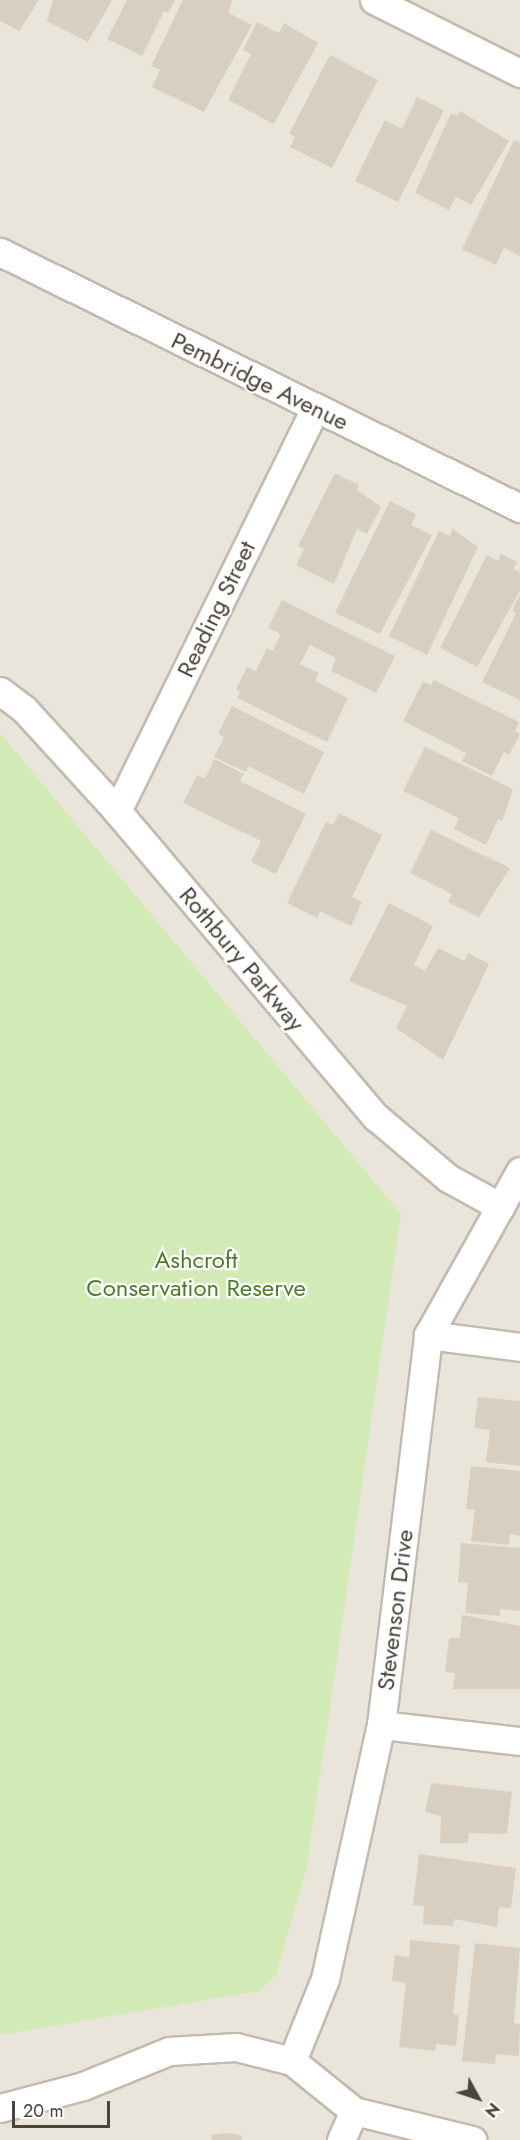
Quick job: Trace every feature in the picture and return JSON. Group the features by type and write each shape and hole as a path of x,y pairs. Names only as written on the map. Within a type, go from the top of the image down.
{"street":[{"path":"374,0 520,73"},
{"name":"Pembridge Avenue","path":"0,252 520,508"},
{"name":"Reading Street","path":"117,811 315,408"},
{"name":"Rothbury Parkway","path":"0,692 24,709 117,811 376,1117 448,1178 501,1207"},
{"name":"Stevenson Drive","path":"292,2061 325,1979 381,1725 428,1335 520,1172"},
{"path":"428,1335 520,1347"},
{"path":"381,1725 520,1741"},
{"path":"0,2108 84,2086 169,2051 236,2047 292,2061 354,2111 472,2140"},
{"path":"340,2140 354,2111"}],"shaded area":[{"path":"0,0 520,0 520,2140 0,2140"}],"green space":[{"name":"Ashcroft Conservation Reserve","path":"0,733 401,1214 307,1866 276,1975 259,1991 0,2035"}],"building":[{"path":"0,0 39,0 19,31 0,21"},
{"path":"53,0 112,0 88,42 47,21"},
{"path":"127,0 175,0 168,13 164,11 142,56 107,39"},
{"path":"183,0 232,0 229,13 252,25 204,112 152,87 160,70 151,66"},
{"path":"257,22 279,33 284,23 318,43 274,124 228,100 251,54 243,50"},
{"path":"330,55 378,80 332,168 290,147 295,137 289,134"},
{"path":"417,97 444,110 398,202 355,181 385,120 402,129"},
{"path":"460,111 509,141 471,205 456,197 449,210 415,193 451,113 458,116"},
{"path":"514,140 520,143 520,256 504,248 496,265 462,249"},
{"path":"335,473 359,485 357,490 381,507 367,534 357,529 334,584 296,565 304,549 298,546"},
{"path":"390,501 416,514 411,525 432,535 380,634 335,613"},
{"path":"453,529 478,547 427,655 389,636 439,531 450,536"},
{"path":"501,554 517,562 513,569 520,572 520,591 477,667 440,648 487,555 498,561"},
{"path":"520,594 520,700 482,682 516,613 512,611"},
{"path":"282,600 395,656 376,693 331,671 336,658 310,645 300,664 319,673 315,681 348,698 327,742 237,698 240,692 236,689 247,667 256,671 267,648 291,659 273,650 281,634 268,628"},
{"path":"434,680 519,722 515,731 520,734 509,755 504,752 492,776 462,761 466,753 403,721 423,681 431,685"},
{"path":"232,706 324,752 304,794 248,766 246,772 214,757 224,737 218,734"},
{"path":"425,747 513,789 502,821 498,819 486,845 454,829 459,818 403,791"},
{"path":"214,759 244,774 240,781 306,814 276,874 251,862 261,841 183,803 197,775 205,779"},
{"path":"339,813 382,835 352,897 362,902 351,926 320,911 317,918 287,903 326,822 333,825"},
{"path":"431,830 510,868 479,917 448,902 452,894 410,873"},
{"path":"389,903 433,926 414,965 425,971 438,948 464,961 468,953 489,964 443,1060 396,1028 407,1006 349,981"},
{"path":"478,1397 520,1401 520,1466 486,1462 490,1430 474,1428"},
{"path":"471,1466 520,1471 520,1536 510,1534 509,1545 471,1541 475,1510 466,1509"},
{"path":"461,1543 520,1548 520,1611 500,1609 500,1616 465,1613 468,1583 458,1582"},
{"path":"462,1615 520,1626 520,1689 453,1689 455,1673 445,1672 449,1638 460,1638"},
{"path":"431,1783 512,1792 507,1834 469,1833 468,1843 440,1843 441,1816 425,1812"},
{"path":"419,1854 516,1868 511,1908 499,1907 497,1927 454,1919 453,1926 423,1924 424,1906 413,1905"},
{"path":"410,1940 460,1945 453,2014 459,2015 456,2046 436,2044 435,2051 399,2047 406,1983 392,1981 395,1955 409,1957"},
{"path":"475,1943 520,1948 514,2023 520,2024 519,2056 496,2054 495,2064 462,2061"},
{"path":"227,2133 241,2135 242,2140 212,2140 211,2135"}]}
